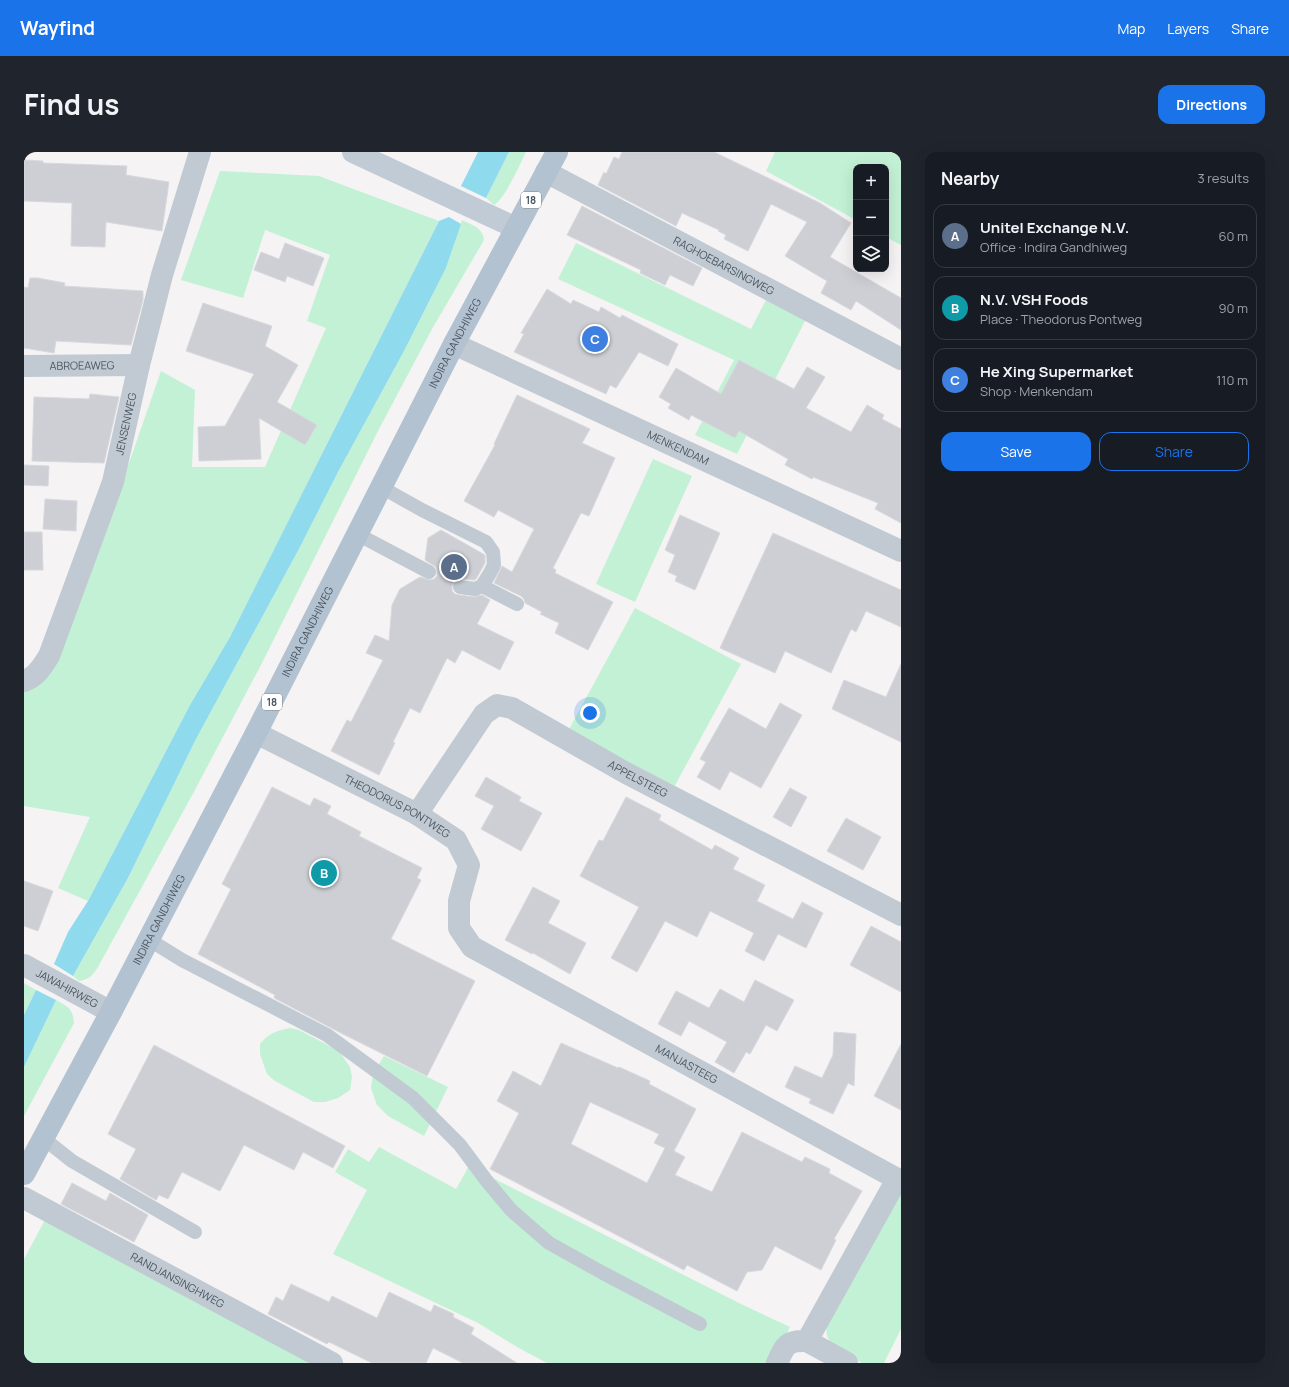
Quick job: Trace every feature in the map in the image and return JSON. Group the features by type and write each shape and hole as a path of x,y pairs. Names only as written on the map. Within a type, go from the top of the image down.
{"main road":[{"name":"INDIRA GANDHIWEG","path":"24,1174 256,733 454,344 557,152"}],"street":[{"name":"JENSENWEG","path":"24,681 32,678 49,656 113,482 139,365 162,276 200,152"},
{"path":"352,152 516,228"},
{"name":"RAGHOEBARSINGWEG","path":"546,172 901,359"},
{"name":"MENKENDAM","path":"454,344 901,551"},
{"name":"ABROEAWEG","path":"24,366 139,365"},
{"name":"APPELSTEEG","path":"417,814 484,714 497,705 512,708 626,772 901,915"},
{"name":"THEODORUS PONTWEG","path":"256,733 417,814 456,840 469,865 458,901 459,928 472,947"},
{"name":"MANJASTEEG","path":"472,947 899,1180"},
{"name":"JAWAHIRWEG","path":"24,965 110,1012"},
{"path":"807,1341 899,1180"},
{"name":"RANDJANSINGHWEG","path":"24,1198 332,1363"},
{"path":"777,1363 786,1345 795,1340 807,1341 848,1363"}],"lane":[{"path":"381,487 422,510 486,542 493,552 494,565 482,586 475,589 460,588"},
{"path":"358,534 429,572"},
{"path":"482,586 517,604"},
{"path":"148,939 182,960 327,1035 412,1098 460,1145 511,1210 549,1244 603,1274 700,1324"},
{"path":"43,1138 72,1161 195,1232"}],"green space":[{"path":"509,152 526,152 503,196 494,205 486,198"},
{"path":"775,152 901,152 901,245 889,239 889,164 853,164 853,218 766,171"},
{"path":"220,171 319,176 439,221 230,637 190,705 88,901 58,888 90,817 24,806 24,689 94,564 161,371 195,390 192,467 265,467 326,328 307,321 330,255 265,230 243,298 181,280"},
{"path":"462,220 473,225 479,230 482,233 484,240 432,329 378,431 262,663 196,788 98,967 90,977 79,981 73,976 128,878 196,739 404,351 446,268"},
{"path":"576,243 751,329 767,298 807,317 737,454 695,435 734,360 558,279"},
{"path":"653,459 692,476 635,602 596,584"},
{"path":"635,608 741,664 673,789 567,733"},
{"path":"24,983 36,990 24,1015"},
{"path":"56,1000 69,1008 74,1023 24,1116 24,1067"},
{"path":"290,1028 299,1030 339,1051 350,1067 352,1077 350,1090 338,1098 325,1102 314,1102 275,1081 267,1074 260,1054 260,1044 273,1033"},
{"path":"384,1056 448,1087 424,1136 388,1116 377,1105 371,1088 373,1074"},
{"path":"379,1147 456,1189 469,1166 743,1305 790,1327 772,1363 547,1363 517,1347 478,1323 333,1254 367,1190 335,1172 348,1149 369,1162"},
{"path":"901,1193 901,1329 884,1363 862,1363 837,1349 830,1342 827,1336 826,1326"},
{"path":"45,1220 309,1359 307,1363 24,1363 24,1259"}],"water":[{"path":"478,152 509,152 486,198 461,186"},
{"path":"449,217 461,224 446,268 404,351 338,472 300,547 196,739 128,878 73,976 54,964 68,932 88,901 190,705 230,637 439,221"},
{"path":"36,990 56,1000 24,1067 24,1015"}],"building":[{"path":"622,152 714,152 820,203 851,223 830,257 853,270 853,272 856,272 901,298 901,330 856,301 851,310 821,293 827,281 785,256 807,222 771,204 748,251 724,239 726,235 718,231 719,230 682,213 676,226 598,185 604,172 606,174 614,157 619,159"},
{"path":"24,160 43,161 43,163 127,166 126,175 169,182 162,231 106,222 105,247 71,246 72,203 24,201"},
{"path":"582,206 702,268 693,286 670,275 665,285 640,273 641,270 567,235"},
{"path":"285,243 324,258 313,286 287,276 285,282 254,270 261,252 279,259"},
{"path":"30,278 65,283 64,286 143,291 143,300 131,345 56,341 54,353 24,348 24,287 28,288"},
{"path":"547,289 571,304 573,300 599,312 601,307 620,318 622,315 678,344 668,366 639,352 616,388 610,385 606,394 514,352 524,334 521,333"},
{"path":"203,303 272,326 265,346 298,365 277,402 317,425 305,445 259,418 261,459 199,461 198,427 225,426 254,374 186,351"},
{"path":"739,360 794,389 807,367 825,377 806,408 851,432 867,405 884,415 882,419 901,429 901,523 875,509 878,503 813,477 812,479 785,465 788,459 739,431 735,438 691,415 689,420 668,408 671,404 659,397 676,368 721,394"},
{"path":"90,394 119,397 104,463 32,461 34,397 89,399"},
{"path":"517,395 590,429 582,443 615,458 589,516 581,513 553,568 556,570 555,573 613,602 588,650 555,633 559,623 540,614 542,612 525,603 521,596 494,583 502,566 512,572 534,529 498,510 494,517 464,501 495,445 494,444"},
{"path":"24,465 49,466 48,486 24,485"},
{"path":"45,499 77,501 76,531 43,529"},
{"path":"680,515 720,533 695,590 675,581 677,576 668,572 675,555 665,550"},
{"path":"441,530 485,555 485,563 476,579 456,579 452,586 452,591 455,594 474,597 482,595 490,600 477,624 514,642 500,670 462,650 455,663 447,658 420,713 410,708 379,775 331,751 347,720 351,722 383,660 366,653 375,635 389,641 392,605 400,589 420,577 430,580 437,576 436,567 425,560 428,538"},
{"path":"24,532 42,532 43,570 24,570"},
{"path":"773,533 901,590 901,627 866,611 856,632 851,629 831,673 785,651 775,673 720,648"},
{"path":"901,664 901,742 832,709 844,680 886,697"},
{"path":"780,703 802,715 761,788 730,771 720,790 697,777 706,762 700,759 729,708 766,729"},
{"path":"486,777 521,797 519,801 542,813 521,851 481,829 494,806 475,796"},
{"path":"272,787 310,806 314,798 331,806 327,814 361,832 359,836 422,868 417,878 421,880 391,939 475,981 427,1076 274,998 275,995 198,954 231,889 222,884"},
{"path":"790,788 807,797 791,827 773,817"},
{"path":"626,797 661,815 659,820 712,850 715,845 739,858 733,869 765,885 757,901 793,919 802,902 823,913 806,948 778,934 764,961 745,951 754,933 710,911 697,937 665,921 637,972 611,958 639,907 580,876 599,840 603,841"},
{"path":"846,818 881,837 863,870 827,851"},
{"path":"24,881 53,891 38,931 24,926"},
{"path":"533,887 560,901 548,923 586,943 570,974 533,953 532,954 505,940"},
{"path":"871,926 901,942 901,992 850,965"},
{"path":"755,980 794,1000 777,1031 766,1025 750,1054 746,1052 734,1073 715,1062 727,1042 689,1021 681,1036 658,1024 676,991 709,1008 720,989 744,1002"},
{"path":"834,1032 856,1034 854,1086 848,1083 833,1114 809,1103 811,1099 785,1087 795,1066 822,1078 833,1055"},
{"path":"561,1043 650,1081 649,1084 696,1109 674,1151 685,1157 675,1175 712,1192 742,1132 802,1162 805,1157 830,1169 829,1173 862,1191 834,1239 836,1240 821,1270 775,1246 762,1270 747,1272 737,1291 687,1265 684,1270 490,1169 519,1113 497,1101 513,1071 541,1086","holes":["590,1102 659,1134 654,1143 665,1148 647,1183 571,1144"]},
{"path":"901,1044 901,1110 874,1096"},
{"path":"154,1045 345,1146 333,1168 303,1152 294,1170 244,1145 220,1191 182,1172 168,1199 159,1195 156,1200 120,1179 136,1149 108,1134"},
{"path":"72,1183 106,1201 110,1193 148,1215 134,1242 61,1204"},
{"path":"291,1284 329,1302 332,1296 377,1318 389,1292 431,1312 434,1305 454,1314 453,1317 474,1328 471,1334 517,1363 463,1363 433,1348 426,1363 372,1363 329,1342 327,1344 268,1314 276,1297 283,1301"}],"place":[{"name":"He Xing Supermarket","path":"595,339"},
{"name":"Unitel Exchange N.V.","path":"454,567"},
{"name":"N.V. VSH Foods","path":"324,873"}]}
